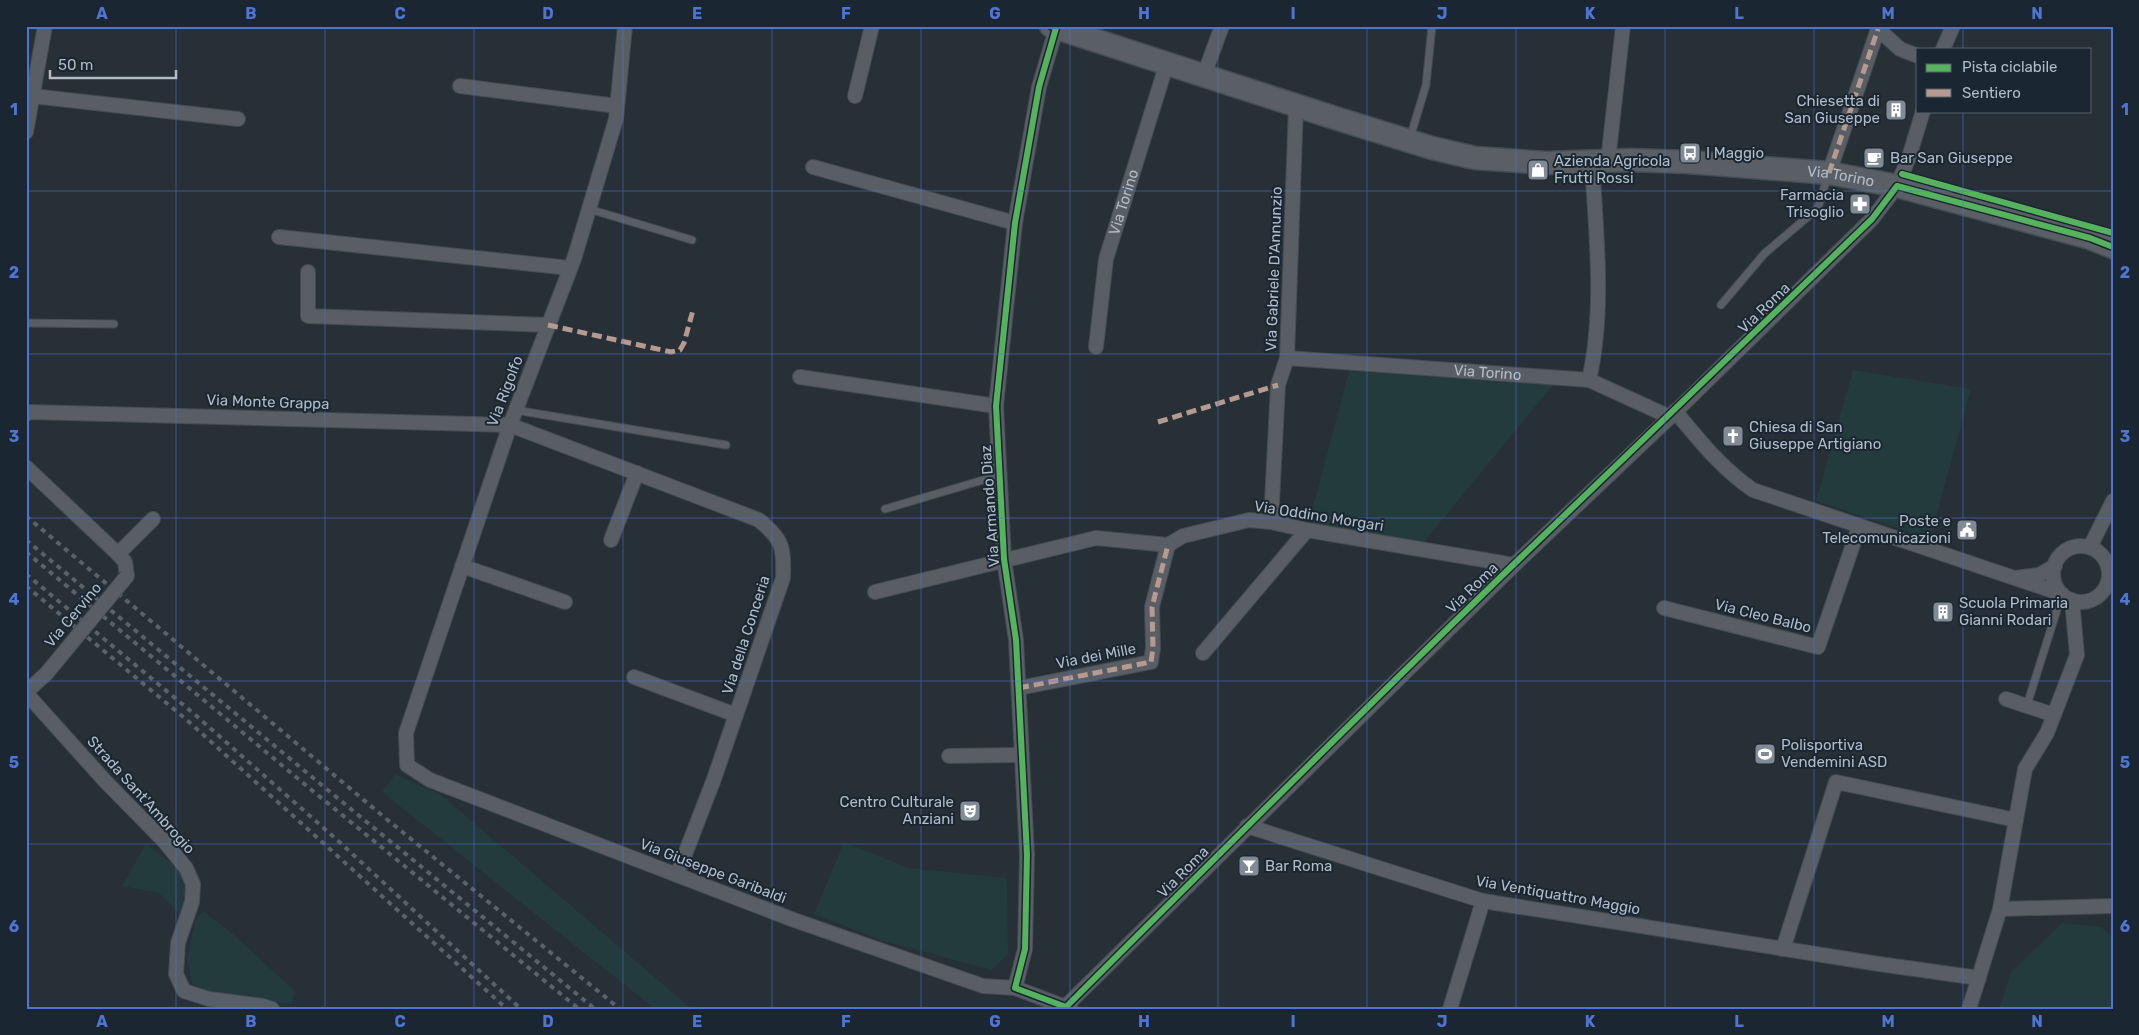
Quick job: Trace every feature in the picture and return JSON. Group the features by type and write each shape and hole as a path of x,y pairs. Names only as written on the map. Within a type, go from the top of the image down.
{"main road":[{"name":"Via Torino","path":"1055,27 1409,141 1475,158 1546,164 1688,162 1828,173 1897,186 2090,238 2113,247"}],"street":[{"path":"26,132 44,26"},
{"name":"Via Rigolfo","path":"407,765 406,733 515,410 570,268 616,119 625,26"},
{"path":"855,96 872,26"},
{"path":"1204,75 1222,26"},
{"path":"1623,26 1600,162 1596,341 1589,380 1672,414 1734,477 1753,490 1859,527 2011,578 2067,597 2082,602 2099,596 2109,580 2111,571 2103,556 2090,547 2072,548 2058,558 2054,566 2054,581 2067,597 2077,655 2047,733 2025,769 2000,909 1969,1009"},
{"path":"1943,48 1953,26"},
{"name":"Via Armando Diaz","path":"1015,988 1024,948 1027,855 1016,640 1004,559 996,406 1015,223 1039,88 1055,27"},
{"path":"1828,173 1879,28 1900,49 1916,55"},
{"name":"Via Torino","path":"1096,347 1106,259 1167,63"},
{"path":"460,86 617,106"},
{"path":"32,96 238,119"},
{"name":"Via Gabriele D'Annunzio","path":"1271,522 1278,385 1287,358 1296,105"},
{"name":"Via Roma","path":"1067,1008 1247,826 1872,219 1897,186 1909,157 1923,112"},
{"path":"813,167 1015,223"},
{"path":"279,237 570,268"},
{"path":"308,272 308,316 548,325"},
{"name":"Via Torino","path":"1287,358 1589,380"},
{"path":"800,377 996,406"},
{"name":"Via Monte Grappa","path":"26,414 30,412 510,425"},
{"name":"Via della Conceria","path":"510,425 759,520 774,532 784,551 783,578 736,715 677,875"},
{"name":"Via Cervino","path":"26,467 118,554 125,562 127,576 46,674 26,692"},
{"path":"611,540 637,473"},
{"path":"2090,547 2113,501"},
{"path":"118,554 153,519"},
{"name":"Via Oddino Morgari","path":"875,592 1096,538 1168,544 1183,536 1249,520 1271,522 1307,530 1514,565"},
{"name":"Via Cleo Balbo","path":"1664,608 1818,647 1859,527"},
{"path":"1204,653 1307,530"},
{"name":"Via dei Mille","path":"1019,688 1151,662 1153,648 1152,607 1168,544"},
{"path":"462,566 565,602"},
{"path":"2011,578 2039,575 2054,566"},
{"path":"634,677 736,715"},
{"name":"Strada Sant'Ambrogio","path":"26,692 105,781 164,841 186,868 193,884 192,902 178,943 176,974 184,991 209,999 263,1006 272,1009"},
{"path":"2006,699 2054,714"},
{"path":"948,756 1022,756"},
{"name":"Via Giuseppe Garibaldi","path":"407,765 430,780 794,920 967,981 984,986 1015,988 1067,1008"},
{"path":"1783,949 1836,782 2016,820"},
{"name":"Via Ventiquattro Maggio","path":"1247,826 1483,901 1978,978"},
{"path":"1450,1009 1483,901"},
{"path":"2000,909 2113,906"}],"lane":[{"path":"1409,141 1426,85 1432,26"},
{"path":"1721,305 1764,254 1818,208 1828,173"},
{"path":"589,208 692,240"},
{"path":"26,323 114,324"},
{"path":"515,410 726,446"},
{"path":"885,509 1000,475"},
{"path":"2026,705 2067,597"}],"green space":[{"path":"1853,370 1971,389 1930,539 1816,501"},
{"path":"1349,371 1553,385 1419,548 1307,530"},
{"path":"395,774 441,795 692,1009 655,1009 382,792"},
{"path":"844,842 909,868 1007,878 1008,954 992,970 880,940 814,914"},
{"path":"146,844 179,869 185,887 182,916 159,893 122,886"},
{"path":"203,911 235,936 295,991 292,1004 223,998 192,984 187,959 195,921"},
{"path":"2062,923 2101,927 2113,938 2113,1009 1999,1009 2011,972"}],"railway":[{"path":"26,516 384,817 620,1009"},
{"path":"26,540 595,1009"},
{"path":"26,552 308,787 579,1009"},
{"path":"26,574 193,713 335,838 521,1009"},
{"path":"26,586 188,721 507,1009"}],"marked path":[{"path":"1829,173 1878,29"},
{"path":"548,325 671,352 680,350 684,343 693,310"},
{"path":"1158,422 1278,385"},
{"path":"1019,688 1151,662 1153,648 1152,607 1168,545"}],"cycle path":[{"path":"1051,26 1056,28 1039,87 1015,223 996,406 1004,559 1016,640 1027,855 1025,949 1015,988 1066,1007 1288,785 1872,219 1897,186 2090,238 2113,247"},
{"path":"1902,174 2113,233"}],"place":[{"name":"Chiesetta di San Giuseppe","path":"1896,110"},
{"name":"I Maggio","path":"1690,153"},
{"name":"Bar San Giuseppe","path":"1874,158"},
{"name":"Azienda Agricola Frutti Rossi","path":"1538,170"},
{"name":"Farmacia Trisoglio","path":"1860,204"},
{"name":"Chiesa di San Giuseppe Artigiano","path":"1733,436"},
{"name":"Poste e Telecomunicazioni","path":"1967,530"},
{"name":"Scuola Primaria Gianni Rodari","path":"1943,612"},
{"name":"Polisportiva Vendemini ASD","path":"1765,754"},
{"name":"Centro Culturale Anziani","path":"970,811"},
{"name":"Bar Roma","path":"1249,866"}]}
